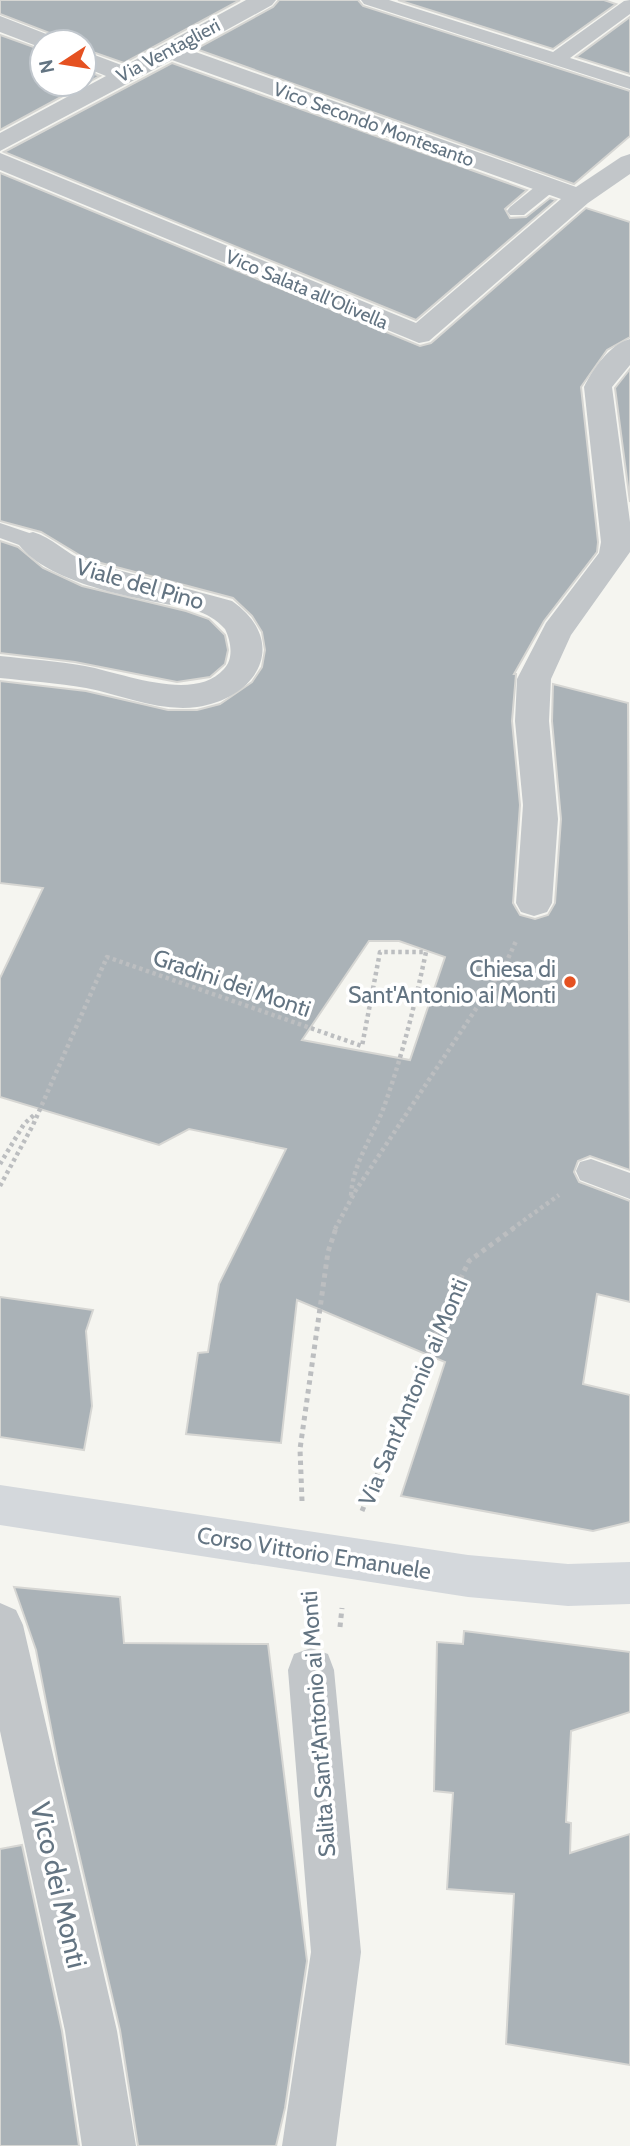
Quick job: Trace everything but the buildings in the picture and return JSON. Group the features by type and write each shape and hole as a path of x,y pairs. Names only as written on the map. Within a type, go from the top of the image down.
{"main road":[{"name":"Corso Vittorio Emanuele","path":"5,1506 468,1576 568,1585 630,1583"}],"street":[{"name":"Via Ventaglieri","path":"0,143 264,0"},
{"path":"0,23 28,35"},
{"name":"Vico Secondo Montesanto","path":"168,50 579,197"},
{"path":"98,64 123,74"},
{"name":"Vico Salata all'Olivella","path":"0,161 419,335 579,197"},
{"path":"579,197 630,162"},
{"path":"534,903 540,837 540,791 532,694 535,677 548,647 614,554 620,494 598,387 603,377 630,348"},
{"name":"Viale del Pino","path":"0,667 83,676 141,691 189,695 221,689 233,681 246,661 248,649 242,626 223,609 199,598 158,593 53,559 33,542"},
{"name":"Vico dei Monti","path":"0,1625 92,2031 109,2146"},
{"name":"Salita Sant'Antonio ai Monti","path":"309,2146 336,1952 313,1691"}],"lane":[{"path":"370,0 630,83"},
{"path":"557,58 630,5"},
{"path":"517,211 548,186"},
{"path":"0,530 33,542"},
{"path":"592,1171 630,1186"}],"path":[{"path":"303,1504 300,1449 328,1252 335,1229 351,1199 505,965 534,903"},
{"name":"Gradini dei Monti","path":"35,1115 107,957 362,1046 380,952 426,951 406,1045 381,1116 351,1178 351,1199"},
{"path":"0,1164 24,1124 35,1115"},
{"path":"0,1185 33,1125 35,1115"},
{"name":"Via Sant'Antonio ai Monti","path":"359,1524 365,1499 469,1261 592,1171"},
{"name":"Salita Sant'Antonio ai Monti","path":"307,1587 313,1691"},
{"path":"313,1691 337,1651 343,1600"}],"place":[{"name":"Chiesa di Sant'Antonio ai Monti","path":"570,982"}]}
